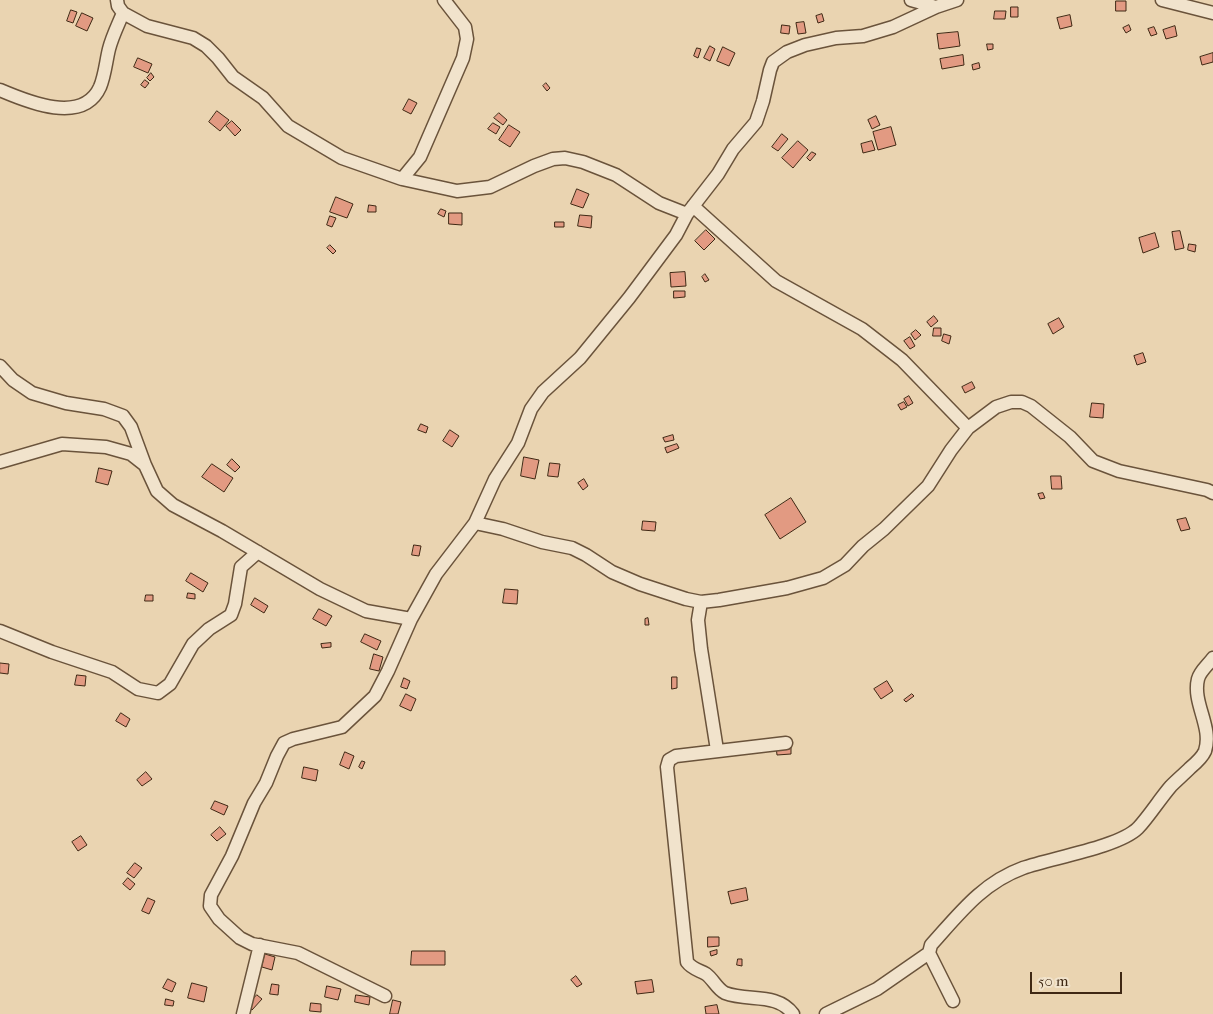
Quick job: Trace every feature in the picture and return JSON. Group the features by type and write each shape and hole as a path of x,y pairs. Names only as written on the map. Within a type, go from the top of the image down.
{"street":[{"path":"117,0 122,13 147,26 193,38 206,46 233,77 263,98 288,126 342,158 402,179 457,191 490,187 546,161 565,158 583,162 616,175 659,203 690,210 776,281 862,329 902,360 968,428"},
{"path":"402,179 420,157 463,58 467,39 465,27 444,0"},
{"path":"910,0 936,7"},
{"path":"385,996 298,953 260,946 240,938 219,919 210,906 211,895 232,856 254,802 266,783 284,743 342,726 375,696 411,618 436,574 475,523 495,479 518,443 531,409 543,392 580,358 629,298 676,235 690,210 718,174 733,149 756,122 773,62 787,52 805,45 836,38 863,36 886,29 956,0"},
{"path":"1162,0 1213,13"},
{"path":"0,90 22,100 64,109 76,107 89,101 100,87 110,46 122,13"},
{"path":"0,366 13,380 32,394 66,404 104,410 123,416 132,426 145,465 157,491 173,505 320,589 366,611 411,618"},
{"path":"475,523 503,529 542,542 572,548 612,572 686,599 701,602 787,588 823,578 845,565 928,486 951,450 968,428 996,407 1011,402 1022,402 1031,406 1070,437 1093,460 1119,471 1207,490 1213,493"},
{"path":"0,462 62,444 80,444 106,447 131,454 145,465"},
{"path":"0,631 52,652 112,672 138,689 158,693 170,684 193,644 209,629 231,615 236,604 240,567 258,552"},
{"path":"701,602 698,620 701,649 717,750"},
{"path":"826,1014 877,989 928,953 931,945 965,905 978,893 1004,877 1022,868 1108,844 1136,830 1172,786 1200,759 1204,752 1207,737 1199,699 1198,678 1213,658"},
{"path":"786,743 676,756 669,760 668,767 687,962 690,967 707,975 723,992 739,997 777,1001 784,1004 793,1014"},
{"path":"243,1014 260,946"},
{"path":"928,953 952,1001"}],"building":[{"path":"1116,1 1126,1 1126,11 1116,11"},
{"path":"1011,7 1018,7 1018,17 1011,17"},
{"path":"71,10 77,12 73,23 67,21"},
{"path":"995,11 1006,11 1005,19 994,19"},
{"path":"82,13 93,18 87,31 76,26"},
{"path":"822,14 824,21 818,23 816,16"},
{"path":"1070,15 1072,26 1060,29 1057,18"},
{"path":"804,22 806,33 798,34 796,23"},
{"path":"782,25 790,26 789,34 781,33"},
{"path":"1129,25 1131,30 1126,33 1123,28"},
{"path":"1175,26 1177,36 1166,39 1163,30"},
{"path":"1154,27 1157,34 1151,36 1148,29"},
{"path":"958,32 960,46 939,49 937,34"},
{"path":"987,44 993,44 993,49 988,50"},
{"path":"710,46 715,49 710,61 704,58"},
{"path":"723,47 735,53 729,66 717,61"},
{"path":"697,48 701,49 698,58 694,56"},
{"path":"1213,53 1213,62 1202,65 1200,57"},
{"path":"963,55 964,65 942,69 940,59"},
{"path":"138,58 152,64 148,73 134,67"},
{"path":"979,63 980,68 973,70 972,65"},
{"path":"151,73 154,77 150,81 147,78"},
{"path":"145,80 149,83 145,88 141,85"},
{"path":"546,83 550,88 547,91 543,86"},
{"path":"409,99 417,103 411,114 403,110"},
{"path":"217,111 229,120 220,131 209,122"},
{"path":"499,113 507,120 503,125 494,118"},
{"path":"876,116 880,125 872,129 868,120"},
{"path":"232,121 241,130 235,136 226,126"},
{"path":"493,123 500,127 496,134 488,129"},
{"path":"509,125 520,132 510,147 499,140"},
{"path":"891,127 896,145 878,150 873,132"},
{"path":"782,134 788,139 778,151 772,147"},
{"path":"798,141 808,150 793,168 782,158"},
{"path":"872,141 875,150 863,153 861,144"},
{"path":"812,152 816,154 810,161 807,158"},
{"path":"577,189 589,194 583,208 571,204"},
{"path":"336,197 353,204 347,218 330,212"},
{"path":"369,205 376,206 376,212 368,212"},
{"path":"441,209 446,211 444,217 438,214"},
{"path":"449,213 462,213 462,225 449,224"},
{"path":"580,215 592,216 591,228 578,226"},
{"path":"330,216 336,218 332,227 327,225"},
{"path":"555,222 564,222 564,227 555,227"},
{"path":"706,230 715,239 704,250 695,241"},
{"path":"1180,231 1184,248 1175,250 1172,232"},
{"path":"1155,233 1159,247 1143,253 1139,238"},
{"path":"1189,244 1196,245 1195,252 1188,250"},
{"path":"330,245 336,251 333,254 327,248"},
{"path":"685,272 686,286 671,287 670,273"},
{"path":"705,274 709,280 705,282 702,277"},
{"path":"674,291 685,291 685,297 674,298"},
{"path":"934,316 938,321 931,327 927,322"},
{"path":"1059,318 1064,327 1053,334 1048,324"},
{"path":"934,328 941,328 941,336 933,336"},
{"path":"916,330 921,335 915,340 911,334"},
{"path":"944,334 951,336 949,344 942,341"},
{"path":"910,337 915,346 910,349 904,341"},
{"path":"1143,353 1146,362 1137,365 1134,356"},
{"path":"972,382 975,388 965,393 962,387"},
{"path":"909,396 913,403 908,406 904,399"},
{"path":"904,402 907,407 901,410 898,405"},
{"path":"1092,403 1104,404 1103,418 1090,417"},
{"path":"421,424 428,427 426,433 418,430"},
{"path":"450,430 459,436 452,447 443,441"},
{"path":"673,435 674,440 665,442 663,438"},
{"path":"677,444 679,448 667,453 665,448"},
{"path":"524,457 539,460 535,479 521,476"},
{"path":"232,459 240,467 235,472 227,465"},
{"path":"550,463 560,464 558,477 548,476"},
{"path":"212,464 233,478 224,492 202,477"},
{"path":"99,468 112,471 108,485 96,482"},
{"path":"1051,476 1061,476 1062,489 1052,489"},
{"path":"584,479 588,486 583,490 578,483"},
{"path":"1043,493 1045,498 1040,499 1038,494"},
{"path":"791,498 806,522 780,539 765,515"},
{"path":"1186,518 1190,529 1181,531 1177,520"},
{"path":"643,521 656,522 655,531 642,530"},
{"path":"414,545 421,546 419,556 412,555"},
{"path":"191,573 208,583 203,592 186,581"},
{"path":"505,589 518,590 517,604 503,603"},
{"path":"188,593 195,594 195,599 187,598"},
{"path":"146,595 153,595 153,601 145,601"},
{"path":"255,598 268,606 264,613 251,605"},
{"path":"319,609 332,616 326,626 313,619"},
{"path":"648,618 649,625 645,625 645,619"},
{"path":"365,634 381,641 377,650 361,642"},
{"path":"331,643 331,647 322,648 321,644"},
{"path":"374,654 383,657 379,671 370,669"},
{"path":"0,663 9,664 8,674 0,673"},
{"path":"77,675 86,676 85,686 75,685"},
{"path":"672,677 677,677 677,688 672,689"},
{"path":"404,678 410,681 407,689 401,687"},
{"path":"887,681 893,691 881,699 874,689"},
{"path":"406,694 416,699 411,711 400,706"},
{"path":"912,694 914,696 906,702 904,700"},
{"path":"121,713 130,719 126,727 116,721"},
{"path":"791,745 791,754 777,755 776,746"},
{"path":"345,752 354,756 349,769 340,765"},
{"path":"362,761 365,762 362,769 359,767"},
{"path":"304,767 318,770 316,781 302,778"},
{"path":"146,772 152,779 142,786 137,780"},
{"path":"215,801 228,806 224,815 211,809"},
{"path":"220,827 226,834 217,841 211,835"},
{"path":"81,836 87,845 78,851 72,842"},
{"path":"135,863 142,868 134,878 127,873"},
{"path":"128,878 135,884 130,890 123,884"},
{"path":"746,888 748,900 731,904 728,892"},
{"path":"148,898 155,901 149,914 142,911"},
{"path":"708,937 719,937 719,946 708,947"},
{"path":"717,950 717,954 711,956 710,952"},
{"path":"412,951 445,951 445,965 411,965"},
{"path":"265,954 275,957 272,970 262,967"},
{"path":"738,959 742,959 742,966 737,965"},
{"path":"576,976 582,984 577,987 571,980"},
{"path":"168,979 176,983 172,992 163,988"},
{"path":"652,980 654,992 637,994 635,982"},
{"path":"192,983 207,987 204,1002 188,998"},
{"path":"272,984 279,985 278,995 270,994"},
{"path":"327,986 341,989 338,1000 325,997"},
{"path":"257,995 262,999 252,1010 247,1006"},
{"path":"356,995 370,997 369,1005 355,1002"},
{"path":"166,999 174,1001 173,1006 165,1005"},
{"path":"393,1000 401,1002 398,1014 390,1014"},
{"path":"311,1003 321,1004 321,1012 310,1011"},
{"path":"717,1005 719,1014 706,1014 705,1007"}]}
